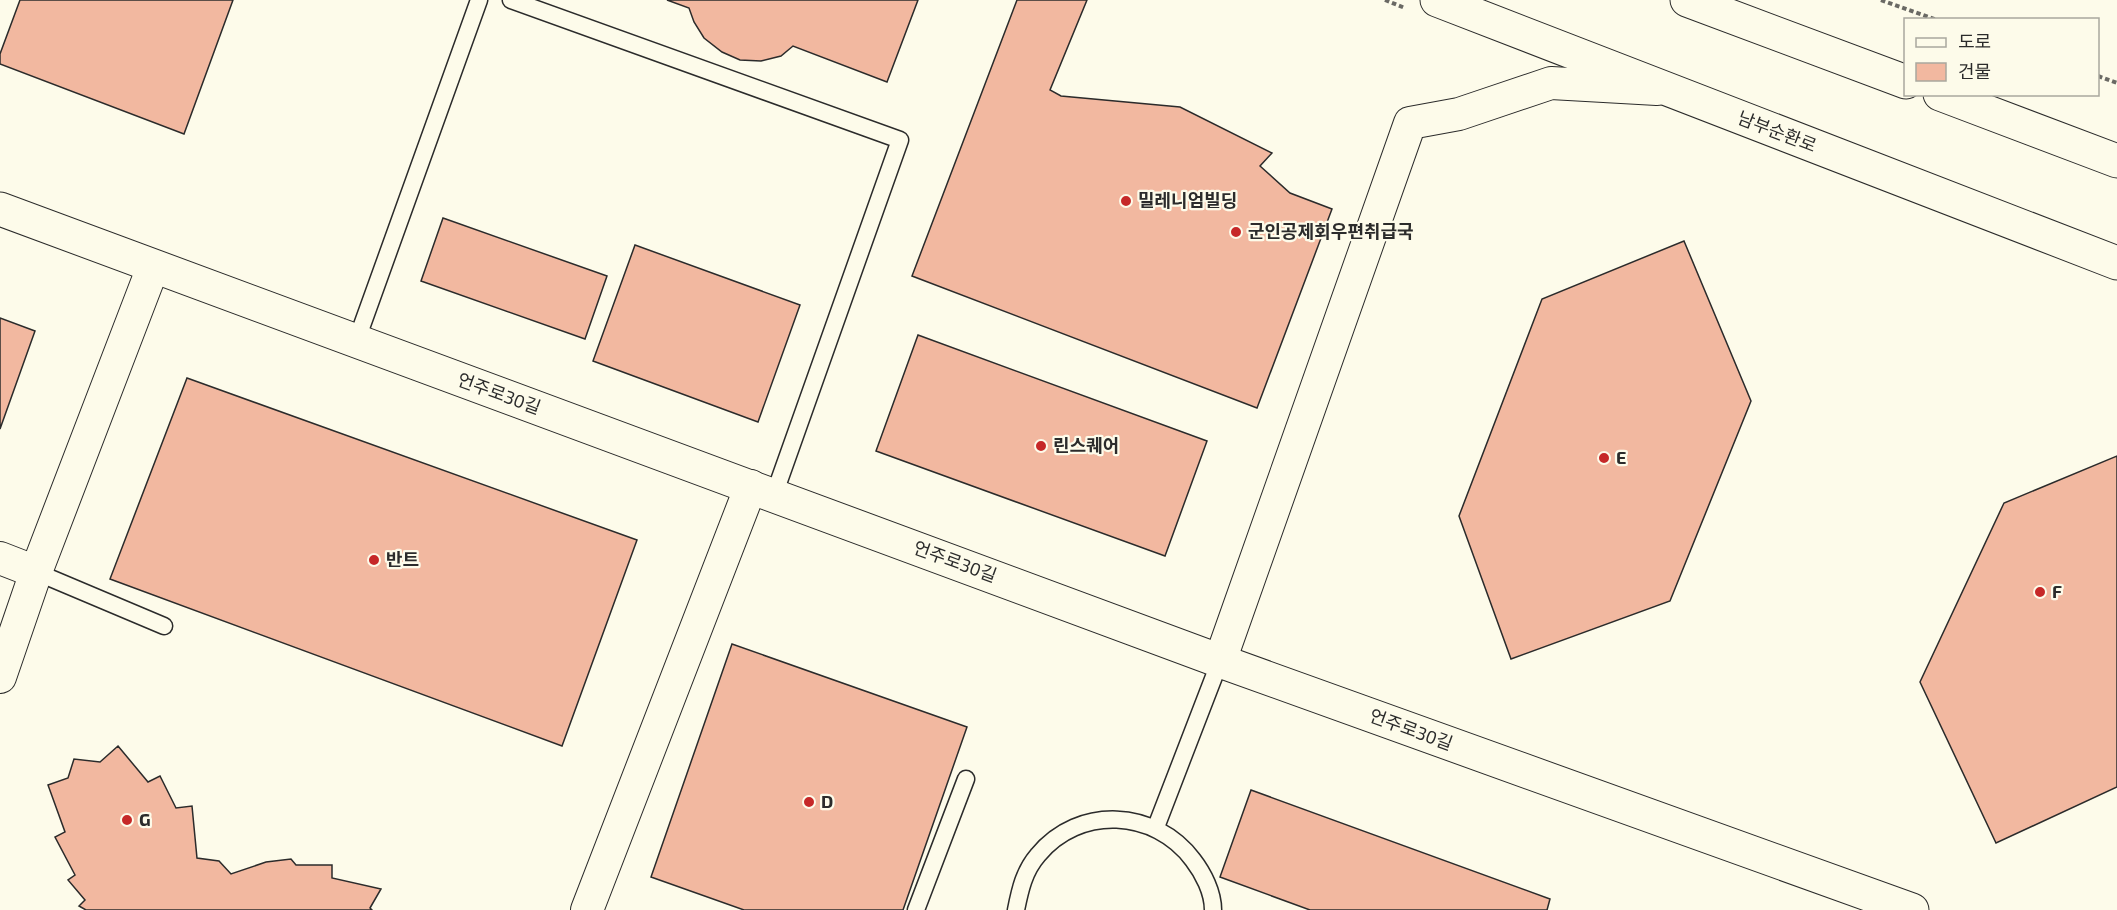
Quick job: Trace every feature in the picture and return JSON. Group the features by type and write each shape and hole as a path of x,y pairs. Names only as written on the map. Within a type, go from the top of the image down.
{"street":[{"name":"남부순환로","path":"1437,0 2117,263"},
{"path":"1694,1 1904,82"},
{"path":"1220,661 1410,123 1459,114 1551,83 1666,89"},
{"path":"1945,96 2117,161"},
{"name":"언주로30길","path":"0,209 1220,661 1911,910"},
{"path":"0,677 36,572 153,267"},
{"path":"587,910 762,491"},
{"path":"0,558 36,572"}],"lane":[{"path":"356,342 478,0"},
{"path":"511,0 900,140 762,491"},
{"path":"36,572 164,626"},
{"path":"1156,828 1220,661"},
{"path":"916,910 966,779"},
{"path":"1016,910 1021,883 1037,855 1062,834 1092,821 1124,819 1156,828 1183,846 1203,873 1213,910"}],"path":[{"path":"1881,0 1931,18"},
{"path":"2099,77 2117,83"}],"building":[{"path":"20,0 233,0 184,134 0,64 0,54"},
{"path":"667,0 918,0 887,82 793,46 781,56 761,61 740,60 722,52 704,38 689,8"},
{"name":"밀레니엄빌딩","path":"1017,0 1087,0 1050,90 1061,96 1180,107 1272,153 1260,166 1290,193 1332,209 1257,408 912,276"},
{"path":"443,218 607,276 585,339 421,281"},
{"name":"E","path":"1684,241 1751,401 1670,601 1511,659 1459,516 1542,299"},
{"path":"635,245 800,305 758,422 593,361"},
{"path":"0,318 35,331 0,429"},
{"name":"린스퀘어","path":"918,335 1207,441 1165,556 876,451"},
{"name":"반트","path":"187,378 637,540 562,746 110,579"},
{"name":"F","path":"2117,456 2117,787 1996,843 1920,682 2004,503"},
{"name":"D","path":"732,644 967,727 903,910 744,910 651,877"},
{"name":"G","path":"118,746 148,782 160,776 176,808 192,806 197,858 219,861 231,874 266,862 291,859 296,865 332,865 332,878 381,889 370,908 372,910 86,910 79,906 85,900 68,880 75,875 55,837 65,832 48,785 68,778 74,759 100,762"},
{"path":"1251,790 1550,899 1547,910 1310,910 1220,877"}],"place":[{"name":"밀레니엄빌딩","path":"1126,201"},
{"name":"군인공제회우편취급국","path":"1236,232"},
{"name":"린스퀘어","path":"1041,446"},
{"name":"E","path":"1604,458"},
{"name":"반트","path":"374,560"},
{"name":"F","path":"2040,592"},
{"name":"D","path":"809,802"},
{"name":"G","path":"127,820"}]}
